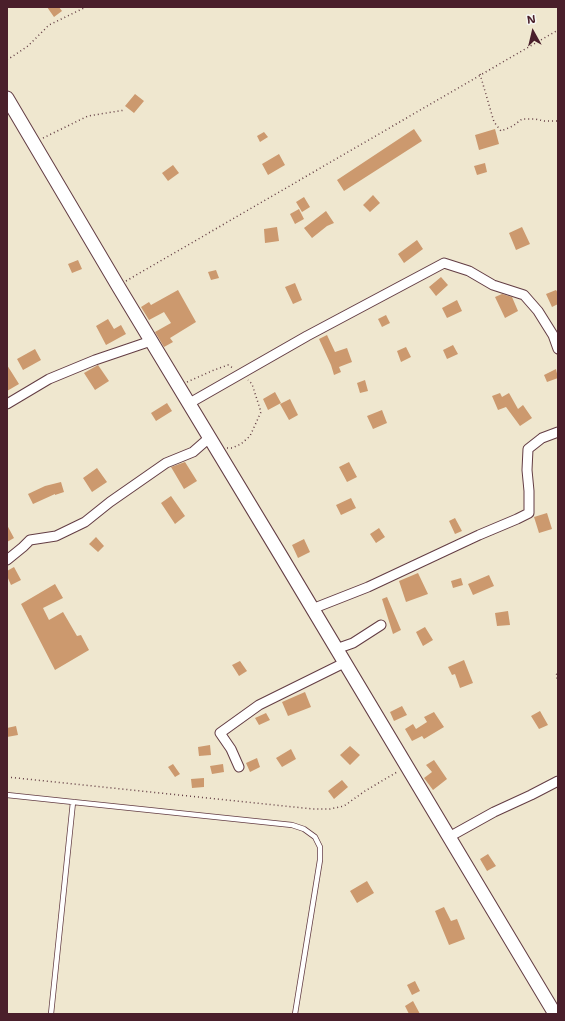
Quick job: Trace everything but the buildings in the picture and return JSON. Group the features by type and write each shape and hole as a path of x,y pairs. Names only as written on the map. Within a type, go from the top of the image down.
{"street":[{"path":"7,98 11,113 34,143 150,341 555,1014"},
{"path":"188,404 307,336 444,263 469,271 493,285 524,295 538,311 553,335 558,349"},
{"path":"7,404 49,379 94,360 150,341"},
{"path":"312,609 368,587 529,513 530,503 527,470 528,448 542,438 558,432"},
{"path":"7,560 30,540 56,536 85,522 110,502 166,463 212,443"},
{"path":"336,649 353,643 381,625"},
{"path":"239,767 231,749 220,733 259,705 344,663"},
{"path":"449,838 494,812 558,781"}],"lane":[{"path":"7,795 292,825 304,829 315,836 320,847 320,860 295,1014"},
{"path":"51,1014 73,802"}],"path":[{"path":"7,60 28,46 49,25 86,7"},
{"path":"118,286 558,30"},
{"path":"480,74 494,122 501,131 513,126 522,119 558,122"},
{"path":"34,143 88,116 125,110"},
{"path":"178,386 228,365 243,373 252,384 261,412 250,436 241,444 232,448 212,443"},
{"path":"558,670 556,676 558,680"},
{"path":"7,776 330,810 344,806 406,767"}]}
